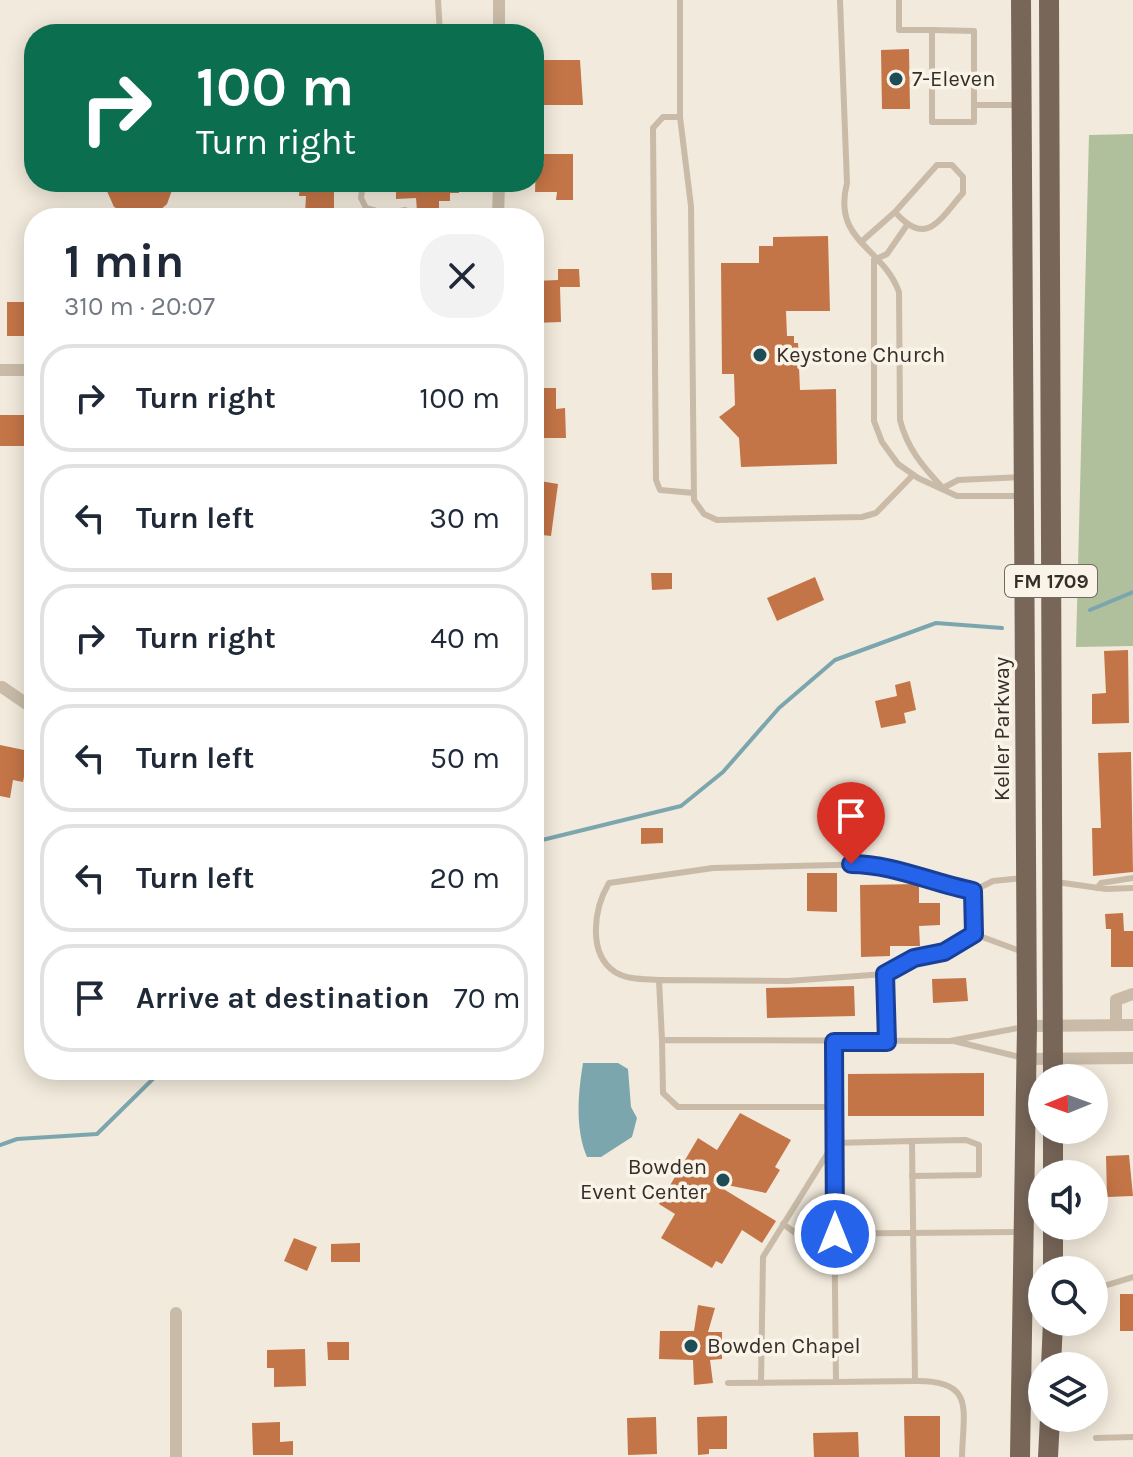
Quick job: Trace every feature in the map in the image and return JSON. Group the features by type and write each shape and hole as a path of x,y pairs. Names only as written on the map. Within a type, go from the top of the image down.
{"main road":[{"name":"Keller Parkway","path":"1020,1457 1027,1059 1021,0"},
{"name":"FM 1709","path":"1049,0 1053,1064"},
{"path":"1026,486 1051,486"},
{"path":"1048,1457 1049,1432"}],"street":[{"path":"499,0 499,24"},
{"path":"0,370 24,370"},
{"path":"2,687 24,702"},
{"path":"1116,1025 1116,1000 1133,994"},
{"path":"1027,1026 1133,1025"},
{"path":"1089,1064 1133,1058"},
{"path":"1027,1059 1040,1064"},
{"path":"176,1313 176,1457"}],"lane":[{"path":"438,0 439,24"},
{"path":"680,0 680,117 691,206 694,500 704,514 717,520 862,517 876,513 913,475"},
{"path":"840,0 847,183 842,205 847,225 874,260 894,279 899,292 900,420 904,436 918,461 943,488"},
{"path":"899,0 899,30 932,30 974,31 974,122 932,122 932,30"},
{"path":"974,105 1023,105"},
{"path":"680,117 663,117 653,128 656,480 660,490 694,493"},
{"path":"861,242 895,212 937,165 952,165 963,177 963,193 931,229 921,231 907,225 895,212"},
{"path":"874,260 887,254 907,225"},
{"path":"874,260 874,421 882,442 898,464 913,475 957,496 1026,486"},
{"path":"943,488 958,480 1026,486"},
{"path":"974,934 944,952 914,958 885,974 788,981 631,979 614,971 600,955 597,903 609,883 713,868 878,864 930,882 973,891 993,881 1026,878"},
{"path":"1097,888 1101,883 1133,878"},
{"path":"1052,882 1072,881 1097,888 1133,888"},
{"path":"973,891 974,934"},
{"path":"974,934 1027,953"},
{"path":"885,974 887,1042"},
{"path":"659,980 662,1086 666,1099 678,1107 833,1107"},
{"path":"662,1040 950,1041 1027,1026"},
{"path":"950,1041 1027,1059"},
{"path":"834,1042 836,1382"},
{"path":"834,1143 966,1140 979,1145 979,1175 912,1176"},
{"path":"912,1141 915,1381"},
{"path":"761,1383 761,1267 783,1224 834,1143"},
{"path":"783,1224 797,1234 1026,1232"},
{"path":"1108,1285 1133,1277"},
{"path":"728,1383 949,1383 958,1391 963,1402 962,1457"},
{"path":"1096,1438 1133,1437"}],"green space":[{"path":"1133,134 1133,646 1076,647 1089,135"}],"water":[{"path":"583,1063 618,1063 628,1069 631,1107 637,1118 632,1137 601,1157 587,1157 583,1146 579,1099"}],"building":[{"name":"7-Eleven","path":"909,49 910,109 882,109 881,50"},
{"path":"544,60 580,60 583,105 544,105"},
{"path":"544,154 573,154 573,200 556,200 557,192 544,192"},
{"path":"107,192 171,192 162,208 114,207"},
{"path":"299,192 334,192 334,208 305,208 306,196 299,196"},
{"path":"396,192 459,192 450,193 450,201 439,201 439,208 417,208 416,198 396,199"},
{"name":"Keystone Church","path":"828,236 830,311 786,311 787,336 794,336 794,343 798,343 800,390 836,389 837,464 741,467 739,438 719,417 735,405 734,374 722,374 721,263 759,263 759,246 773,246 773,237"},
{"path":"558,269 579,269 580,287 560,287 561,322 544,323 544,281 558,280"},
{"path":"7,302 24,302 24,336 7,336"},
{"path":"544,388 556,388 556,409 565,408 566,438 544,438"},
{"path":"0,415 24,415 24,446 0,446"},
{"path":"544,482 558,484 551,536 544,535"},
{"path":"651,573 672,573 672,589 652,590"},
{"path":"815,577 824,600 777,621 767,598"},
{"path":"1128,650 1129,723 1092,724 1092,694 1106,693 1104,651"},
{"path":"910,681 916,710 904,713 906,723 881,728 875,701 897,696 895,685"},
{"path":"0,745 24,750 23,782 13,780 10,798 0,796"},
{"path":"1131,752 1133,872 1093,876 1092,828 1101,828 1098,753"},
{"path":"641,828 663,828 663,843 641,844"},
{"path":"807,873 837,873 837,912 807,911"},
{"path":"919,884 919,903 940,903 940,925 919,926 920,946 890,946 890,956 861,957 860,885"},
{"path":"1123,913 1124,931 1133,931 1133,967 1111,967 1111,929 1106,929 1105,914"},
{"path":"966,978 968,1001 933,1003 932,979"},
{"path":"854,986 855,1016 767,1018 766,988"},
{"path":"984,1073 984,1116 848,1116 848,1074"},
{"name":"Bowden Event Center","path":"740,1113 791,1140 775,1167 780,1170 766,1193 712,1182 776,1221 762,1243 742,1230 722,1264 716,1261 712,1268 661,1238 675,1214 659,1204 698,1138 717,1150"},
{"path":"1129,1155 1133,1196 1108,1197 1106,1156"},
{"path":"294,1238 317,1247 307,1271 284,1261"},
{"path":"360,1243 360,1262 331,1262 331,1244"},
{"path":"1120,1294 1133,1294 1133,1331 1120,1331"},
{"name":"Bowden Chapel","path":"698,1305 715,1308 708,1332 722,1332 722,1359 710,1360 713,1383 694,1385 693,1360 659,1359 660,1331 694,1331"},
{"path":"327,1342 349,1342 349,1360 328,1360"},
{"path":"305,1349 306,1386 274,1387 274,1368 267,1368 267,1350"},
{"path":"727,1416 727,1449 709,1449 709,1454 698,1455 697,1417"},
{"path":"904,1416 940,1416 940,1457 905,1457"},
{"path":"656,1417 657,1454 628,1455 627,1418"},
{"path":"280,1422 280,1442 293,1441 293,1455 253,1455 252,1423"},
{"path":"858,1432 859,1457 814,1457 813,1433"}],"waterway":[{"path":"1090,610 1133,592"},
{"path":"544,840 681,806 723,772 779,708 835,660 936,623 1002,628"},
{"path":"0,1145 17,1139 97,1134 152,1080"}],"place":[{"name":"7-Eleven","path":"896,79"},
{"name":"Keystone Church","path":"760,355"},
{"name":"Bowden Event Center","path":"723,1180"},
{"name":"Bowden Chapel","path":"691,1346"}],"route":[{"path":"835,1234 834,1042 887,1042 885,974 914,958 944,952 974,934 973,891 930,882 878,864 851,864"}]}
